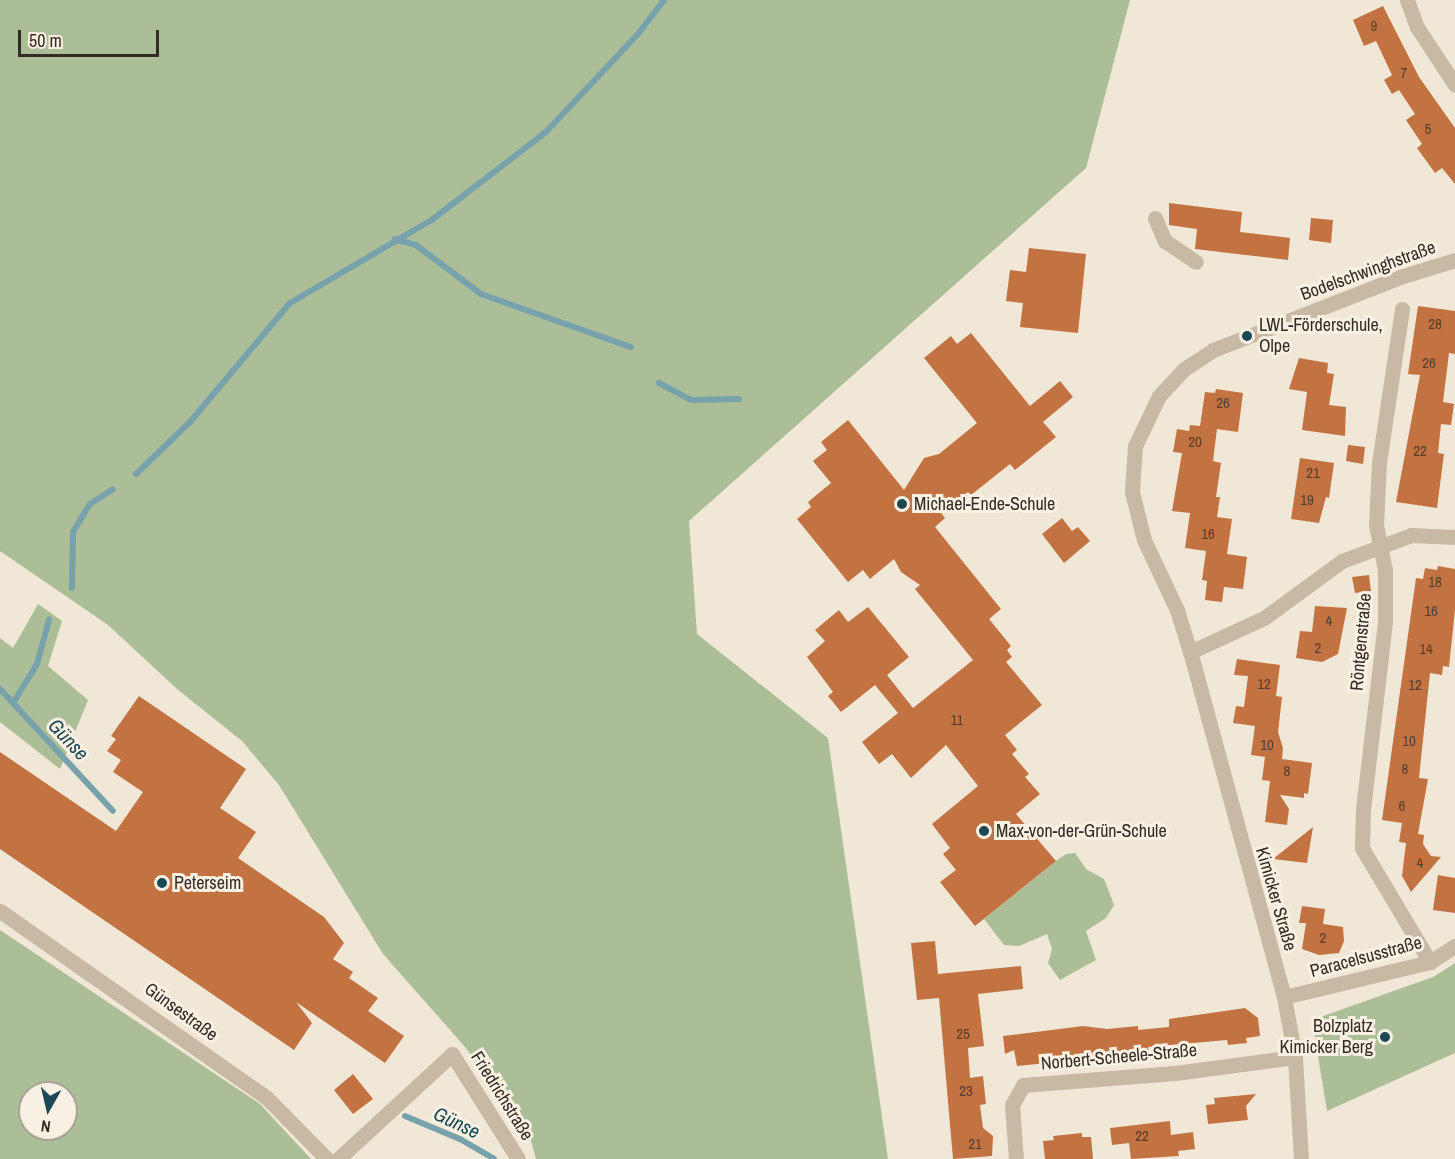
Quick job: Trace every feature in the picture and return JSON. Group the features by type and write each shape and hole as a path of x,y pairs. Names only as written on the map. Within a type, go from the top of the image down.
{"street":[{"path":"1407,0 1417,27 1455,85"},
{"path":"1155,218 1165,241 1196,262"},
{"name":"Bodelschwinghstraße","path":"1191,652 1177,610 1144,540 1132,492 1135,446 1159,396 1184,369 1213,350 1400,277 1455,260"},
{"name":"Röntgenstraße","path":"1402,309 1379,462 1376,525 1385,570 1385,622 1363,808 1362,848 1430,962"},
{"path":"1191,652 1264,618 1342,561 1411,535 1455,537"},
{"name":"Kimicker Straße","path":"1191,652 1284,997 1295,1057 1301,1159"},
{"name":"Günsestraße","path":"0,911 267,1098 327,1159"},
{"name":"Paracelsusstraße","path":"1284,997 1430,962 1455,946"},
{"name":"Friedrichstraße","path":"338,1159 452,1054 518,1159"},
{"name":"Norbert-Scheele-Straße","path":"1016,1159 1012,1106 1023,1085 1175,1073 1295,1057"}],"green space":[{"path":"0,0 1130,0 1086,168 689,521 697,634 828,738 888,1159 536,1159 531,1141 466,1048 383,954 279,785 242,741 177,689 108,625 0,551"},
{"path":"38,604 62,621 48,666 88,700 60,769 0,722 0,638 13,648"},
{"path":"1075,853 1086,869 1104,879 1114,905 1106,918 1086,931 1096,960 1060,980 1048,963 1052,949 1047,934 1019,946 1004,945 984,919 1056,861 1066,854"},
{"path":"0,930 260,1104 311,1159 0,1159"},
{"name":"Bolzplatz Kimicker Berg","path":"1455,963 1455,1053 1327,1111 1312,1020 1433,977"}],"building":[{"path":"1383,6 1419,77 1455,128 1455,184 1442,168 1435,173 1417,148 1422,144 1406,120 1415,114 1399,90 1392,94 1384,80 1392,75 1376,41 1364,46 1353,20"},
{"path":"1169,203 1242,212 1240,232 1290,238 1288,260 1195,249 1197,229 1169,225"},
{"path":"1311,218 1333,220 1331,243 1309,240"},
{"path":"1029,248 1086,254 1078,333 1020,327 1023,303 1006,301 1010,270 1026,272"},
{"path":"1418,306 1455,311 1455,354 1449,353 1443,402 1454,404 1451,425 1441,424 1438,453 1444,454 1437,508 1396,502 1420,375 1408,374"},
{"path":"971,333 1030,406 1060,381 1073,397 1043,422 1056,437 1015,470 1010,464 971,495 968,492 941,513 945,518 935,527 1001,609 989,619 1011,646 1007,650 1012,657 1006,662 1042,705 1005,735 1017,750 1012,754 1029,774 1025,777 1040,794 1016,814 1056,861 975,926 940,882 956,870 943,854 950,848 932,824 978,786 946,745 911,778 892,754 879,764 862,742 898,713 875,685 841,712 828,696 833,692 807,657 825,641 815,630 839,610 848,622 868,607 909,657 887,675 913,708 973,660 915,589 920,585 901,572 894,559 870,579 863,570 848,582 797,519 811,507 808,502 831,483 813,461 827,450 821,442 848,420 904,490 924,458 939,454 977,423 924,358 951,336 957,344"},
{"path":"1299,358 1328,363 1327,373 1334,374 1329,405 1346,407 1345,436 1302,430 1307,392 1289,389"},
{"path":"1216,389 1243,393 1238,432 1217,429 1213,461 1221,463 1216,497 1220,497 1217,517 1232,519 1227,554 1247,557 1243,589 1224,587 1222,602 1205,600 1207,581 1202,580 1206,551 1185,548 1190,513 1172,511 1182,453 1173,452 1177,429 1189,431 1190,425 1200,426 1205,392 1215,393"},
{"path":"1348,445 1365,447 1363,464 1346,461"},
{"path":"1300,458 1334,463 1329,498 1326,497 1319,523 1291,519"},
{"path":"1062,518 1072,531 1078,527 1090,541 1064,563 1042,534"},
{"path":"1438,566 1455,569 1455,610 1449,667 1443,666 1442,675 1430,673 1419,778 1428,779 1418,834 1424,835 1423,844 1431,856 1441,857 1411,892 1402,876 1406,843 1399,842 1402,823 1382,820 1416,578 1423,579 1425,568 1437,570"},
{"path":"1369,575 1371,591 1355,593 1352,577"},
{"path":"1315,606 1347,608 1338,654 1322,662 1296,658 1300,631 1312,632"},
{"path":"1237,659 1280,665 1276,696 1282,697 1278,732 1283,748 1282,759 1312,763 1308,794 1304,793 1304,798 1280,795 1289,809 1287,825 1265,822 1270,781 1262,780 1265,757 1251,755 1255,726 1233,723 1236,706 1244,707 1248,676 1234,675"},
{"name":"Peterseim","path":"139,696 246,769 220,808 256,832 238,858 324,917 344,943 333,959 353,972 349,978 378,998 368,1011 404,1036 385,1063 296,1002 312,1023 294,1050 0,849 0,752 116,831 143,792 113,772 121,760 107,751 116,739 111,736"},
{"path":"1313,827 1307,863 1273,859"},
{"path":"1438,875 1455,878 1455,913 1433,910"},
{"path":"1302,906 1325,909 1323,924 1343,927 1344,941 1339,953 1319,955 1302,949 1306,923 1299,923"},
{"path":"935,941 938,974 1021,966 1023,989 978,994 984,1046 968,1048 970,1078 983,1076 986,1104 980,1105 983,1128 993,1136 992,1156 953,1159 939,998 917,1000 911,943"},
{"path":"1245,1008 1258,1018 1260,1036 1246,1038 1247,1043 1228,1045 1227,1040 1148,1047 1149,1053 1017,1066 1014,1050 1005,1054 1003,1036 1083,1026 1107,1029 1138,1026 1138,1030 1169,1027 1169,1019"},
{"path":"353,1074 373,1099 353,1114 334,1090"},
{"path":"1256,1094 1246,1106 1248,1120 1208,1124 1206,1105 1215,1104 1214,1098"},
{"path":"1170,1121 1171,1135 1193,1132 1195,1149 1178,1151 1179,1156 1131,1159 1129,1143 1112,1145 1110,1128"},
{"path":"1082,1133 1082,1137 1091,1137 1093,1159 1045,1159 1043,1141 1054,1140 1053,1136"}],"waterway":[{"path":"136,474 190,422 290,303 433,219 546,132 638,34 664,0"},
{"path":"395,239 416,245 481,294 631,347"},
{"path":"659,383 691,400 739,399"},
{"path":"72,588 73,532 90,504 113,489"},
{"path":"13,703 37,664 49,620"},
{"name":"Günse","path":"0,689 113,811"},
{"name":"Günse","path":"405,1116 460,1139 494,1159"}],"place":[{"name":"LWL-Förderschule, Olpe","path":"1247,336"},
{"name":"Michael-Ende-Schule","path":"902,504"},
{"name":"Max-von-der-Grün-Schule","path":"984,831"},
{"name":"Peterseim","path":"162,883"},
{"name":"Bolzplatz Kimicker Berg","path":"1385,1037"}]}
